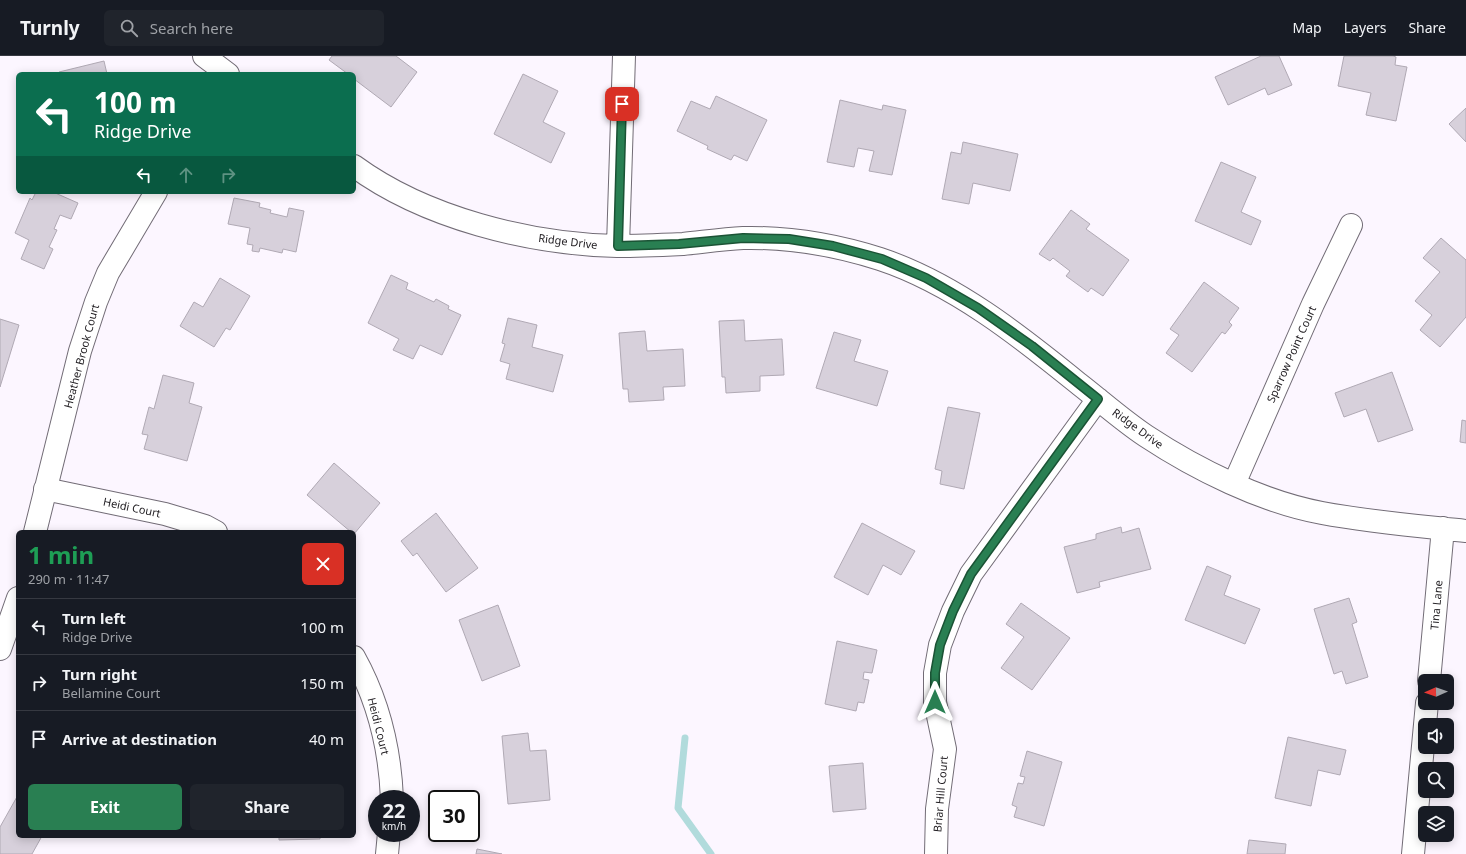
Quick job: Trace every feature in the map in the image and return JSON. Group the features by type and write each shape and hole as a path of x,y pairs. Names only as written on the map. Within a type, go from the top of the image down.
{"street":[{"path":"204,56 225,72"},
{"path":"618,246 624,56"},
{"name":"Ridge Drive","path":"356,167 370,177 418,202 465,220 518,235 578,243 618,246 679,244 743,238 789,239 833,246 882,259 926,278 978,308 1032,346 1143,434 1185,460 1234,484 1285,504 1320,513 1383,523 1466,531"},
{"name":"Heather Brook Court","path":"36,530 80,352 96,302 108,273 155,194"},
{"name":"Sparrow Point Court","path":"1234,484 1313,304 1351,225"},
{"name":"Briar Hill Court","path":"936,854 937,809 944,748 935,702 935,673 940,645 953,611 971,574 1098,399"},
{"name":"Heidi Court","path":"46,489 165,514 205,526 212,530"},
{"name":"Tina Lane","path":"1430,674 1443,528"},
{"path":"0,649 16,604"},
{"name":"Heidi Court","path":"356,661 373,698 385,738 392,790"},
{"path":"1413,854 1426,710"},
{"path":"387,854 388,842"}],"building":[{"path":"332,56 396,56 417,72 391,107 356,81 356,72 345,72 329,60"},
{"path":"1261,56 1279,56 1292,85 1268,95 1265,88 1228,105 1215,77"},
{"path":"1344,56 1393,56 1396,57 1395,65 1407,67 1396,121 1366,115 1371,93 1338,86"},
{"path":"104,61 107,72 59,72"},
{"path":"523,74 558,91 543,122 565,133 551,163 494,134"},
{"path":"716,96 767,120 747,161 734,155 731,160 707,149 708,146 677,131 691,101 710,109"},
{"path":"840,100 882,110 883,105 906,110 892,175 869,171 874,151 858,148 854,167 827,162"},
{"path":"1466,108 1466,142 1449,124"},
{"path":"963,142 1018,154 1010,191 973,183 969,204 942,199 951,152 961,154"},
{"path":"1221,162 1256,177 1241,212 1261,221 1251,245 1195,221"},
{"path":"35,194 58,194 78,203 71,219 60,215 54,229 57,230 49,247 53,249 44,269 21,259 29,240 15,233 30,198 32,200"},
{"path":"234,198 260,203 259,207 271,210 270,213 287,217 289,208 304,211 296,252 283,249 282,253 260,248 259,252 252,251 253,245 247,244 250,228 228,224"},
{"path":"1071,210 1090,224 1086,229 1129,260 1103,296 1091,288 1088,292 1066,276 1070,271 1053,258 1050,261 1039,254"},
{"path":"1441,238 1466,260 1466,317 1440,347 1420,330 1432,315 1415,301 1440,272 1423,258"},
{"path":"391,275 408,283 406,289 434,302 436,299 449,306 448,309 461,315 442,355 420,345 413,359 393,350 399,339 368,323"},
{"path":"220,278 250,296 230,330 226,328 214,347 180,326 194,302 203,307"},
{"path":"1204,282 1239,308 1229,322 1232,325 1225,334 1222,332 1192,372 1166,353 1179,335 1170,329"},
{"path":"508,318 537,325 532,347 563,355 553,392 506,379 510,364 500,361 505,344 502,343"},
{"path":"0,319 19,325 0,387"},
{"path":"744,320 745,341 782,339 784,375 760,376 760,391 726,393 725,377 722,377 719,321"},
{"path":"645,331 647,351 683,349 685,386 663,387 664,400 629,402 628,389 623,389 619,333"},
{"path":"834,332 861,340 854,361 888,371 877,406 816,388"},
{"path":"1392,372 1413,430 1378,442 1366,409 1344,417 1335,393"},
{"path":"163,375 194,383 189,403 202,407 187,461 144,449 148,435 142,434 149,407 154,409"},
{"path":"948,407 980,413 964,489 940,484 942,471 935,469"},
{"path":"1462,420 1466,421 1466,443 1460,442"},
{"path":"334,463 380,503 356,532 356,530 349,530 307,495"},
{"path":"436,513 478,568 446,592 417,553 413,556 401,541"},
{"path":"862,523 915,551 901,575 883,565 868,595 834,577"},
{"path":"1121,527 1122,533 1139,528 1151,569 1099,582 1100,587 1077,593 1064,547 1096,539 1096,534"},
{"path":"1207,566 1231,576 1224,595 1260,609 1245,644 1185,620"},
{"path":"1349,598 1357,622 1352,624 1368,677 1346,684 1342,671 1334,674 1314,609"},
{"path":"1021,603 1070,638 1032,690 1001,668 1024,637 1006,624"},
{"path":"498,605 520,666 482,681 459,620"},
{"path":"837,641 877,650 872,673 864,672 863,679 869,680 864,703 858,702 856,711 825,704"},
{"path":"528,733 530,751 546,750 550,800 508,804 502,736"},
{"path":"1288,737 1346,750 1340,775 1318,770 1311,806 1275,798"},
{"path":"1027,751 1062,762 1044,826 1014,817 1017,807 1012,805 1018,783 1023,784 1025,777 1020,776"},
{"path":"863,763 866,809 833,812 829,766"},
{"path":"16,799 16,838 41,838 32,854 0,854 0,827"},
{"path":"279,838 320,838 320,839 279,840"},
{"path":"1249,840 1286,844 1285,854 1247,854"},
{"path":"477,849 502,854 476,854"}],"waterway":[{"path":"685,738 678,808 711,854"}],"route":[{"path":"622,104 618,246 679,244 743,238 789,239 833,246 882,259 926,278 978,308 1032,346 1098,399 971,574 953,611 940,645 935,673 935,702"}]}
